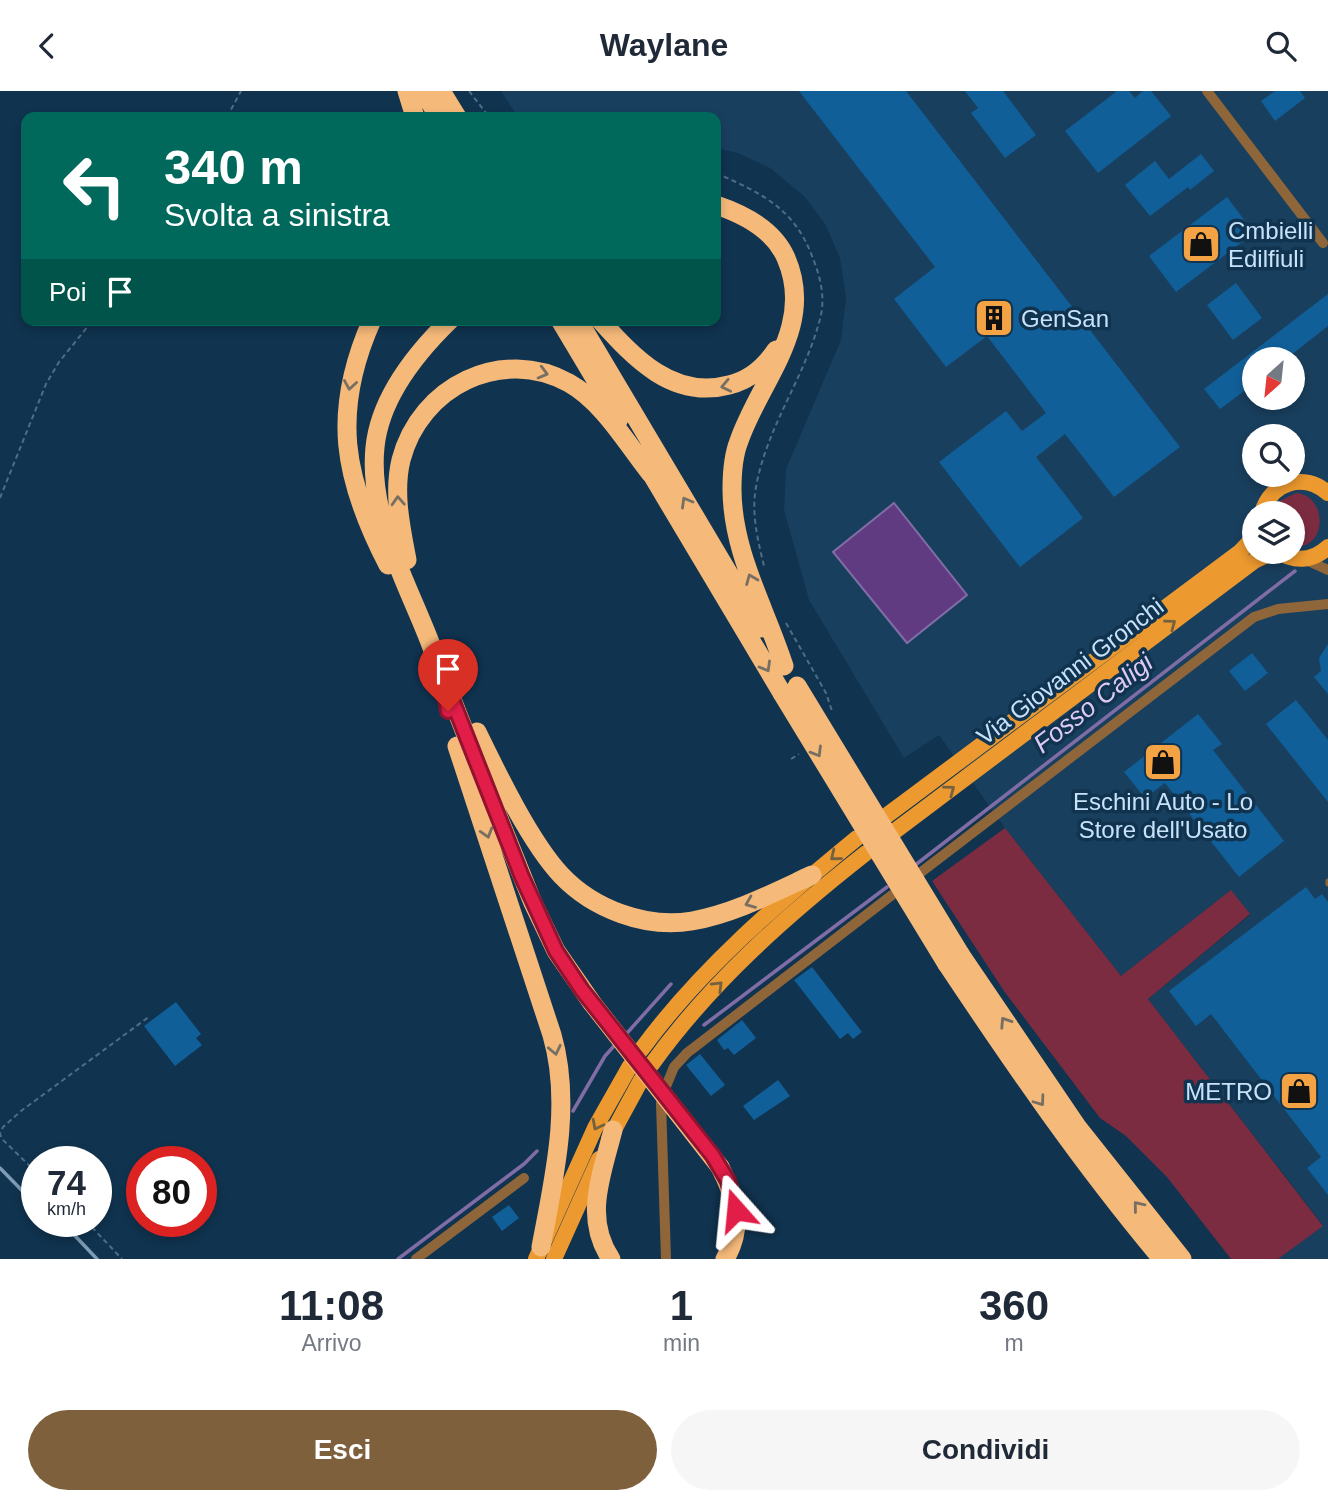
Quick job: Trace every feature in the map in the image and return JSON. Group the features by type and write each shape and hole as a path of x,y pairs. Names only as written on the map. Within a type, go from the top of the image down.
{"highway":[{"path":"407,91 413,112"},
{"path":"423,91 436,112"},
{"path":"441,91 454,112"},
{"path":"721,207 756,224 773,238 784,253 796,295 792,326 775,369 737,445 732,488 734,523 741,553 784,666 789,690"},
{"path":"370,326 352,373 347,407 348,455 355,491 369,527 397,583 420,616"},
{"path":"444,326 417,355 396,388 382,419 375,448 374,476 383,520 543,926 572,977 720,1167 735,1201 737,1222 733,1245 725,1259"},
{"path":"564,326 651,474 789,690 1068,1140 1111,1198 1162,1259"},
{"path":"582,326 784,666"},
{"path":"606,326 636,358 663,378 688,387 707,388 741,382 756,373 771,358 792,326"},
{"path":"420,616 400,519 398,481 401,460 414,428 422,415 445,392 474,376 504,368 538,371 556,377 586,396 651,474"},
{"path":"442,674 472,721 544,853 568,882 598,903 624,915 655,922 692,921 748,905 812,875"},
{"path":"442,674 451,729 557,1054 560,1126 543,1255"},
{"path":"954,959 1078,1128 1182,1259"},
{"path":"611,1259 597,1231 594,1209 613,1130"}],"main road":[{"path":"1268,501 1279,487 1302,481 1324,486"},
{"path":"1305,559 1319,554 1328,547"},
{"name":"Via Giovanni Gronchi","path":"886,816 1242,548"},
{"name":"Via Giovanni Gronchi","path":"895,831 1250,564"},
{"path":"641,1050 688,991 812,875 857,838"},
{"path":"652,1064 693,1011 751,952 786,919 866,853"},
{"path":"543,1255 595,1128 630,1066"},
{"path":"543,1255 641,1080"}],"street":[{"path":"1207,91 1323,243"},
{"path":"1305,559 1328,570"},
{"path":"919,873 1254,617 1278,608 1328,604"},
{"path":"667,1084 674,1067 683,1057 892,895"},
{"path":"661,1103 666,1259"},
{"path":"416,1259 524,1178"}],"path":[{"path":"230,112 241,91"},
{"path":"469,91 485,112"},
{"path":"721,175 757,192 794,221 806,240 822,285 821,317 776,419 756,487 754,511 766,573"},
{"path":"0,498 51,373 88,326"},
{"path":"781,615 826,692 832,710 831,717"},
{"path":"791,759 800,753"},
{"path":"21,1157 2,1139 3,1127 150,1016"},
{"path":"101,1237 122,1259"}],"shaded area":[{"path":"501,91 1328,91 1328,1259 1278,1259 1323,1225 1148,999 1250,915 1230,891 1121,976 1005,828 939,735 904,758 809,600 784,510 786,469 841,340 846,297 840,258 825,224 805,197 770,168 738,153 721,149 721,112 515,112"},
{"path":"1296,493 1306,496 1314,503 1320,522 1313,540 1305,544 1305,501 1280,501"},
{"path":"894,503 967,595 907,643 833,552"},
{"path":"1005,828 1121,976 1231,890 1250,914 1148,999 1323,1226 1278,1259 1231,1259 1167,1177 1126,1136 1100,1118 1004,991 932,881"}],"building":[{"name":"GenSan","path":"799,91 906,91 1180,447 1114,497 1065,434 1036,457 1083,518 1020,567 939,462 1006,411 1022,431 1046,413 987,336 946,367 894,299 935,267"},
{"path":"965,91 1003,91 1036,135 1005,158 971,113 978,108"},
{"path":"1117,91 1129,91 1135,98 1143,91 1151,91 1171,116 1098,173 1065,131"},
{"path":"1275,91 1300,91 1305,98 1275,121 1261,101"},
{"path":"1201,154 1214,171 1150,216 1125,185 1155,161 1169,179"},
{"name":"Cmbielli Edilfiuli","path":"1227,197 1254,233 1176,292 1149,256"},
{"path":"1236,283 1262,318 1233,340 1207,305"},
{"path":"1328,294 1328,326 1301,347 1259,347"},
{"path":"1242,360 1242,393 1220,409 1204,389"},
{"path":"1328,644 1328,694 1314,677 1321,671 1319,658"},
{"path":"1252,653 1268,673 1245,691 1229,671"},
{"path":"1296,700 1328,740 1328,802 1266,724"},
{"path":"1198,714 1222,744 1213,750 1284,841 1239,877 1165,783 1145,798 1124,772"},
{"name":"METRO","path":"1306,887 1315,899 1322,894 1328,902 1328,1195 1307,1168 1321,1157 1211,1014 1196,1026 1169,991"},
{"path":"812,967 862,1032 853,1039 848,1033 840,1039 794,980"},
{"path":"176,1002 201,1034 196,1038 202,1045 175,1066 144,1026"},
{"path":"742,1020 756,1038 734,1055 728,1048 724,1050 717,1040"},
{"path":"700,1054 725,1085 711,1096 686,1065"},
{"path":"778,1080 790,1096 754,1120 743,1106"},
{"path":"509,1205 519,1218 502,1231 492,1217"}],"waterway":[{"name":"Fosso Caligi","path":"914,866 1295,571"},
{"name":"Fosso Caligi","path":"704,1025 887,887"},
{"name":"Fosso Caligi","path":"628,1032 671,984"},
{"name":"Fosso Caligi","path":"573,1111 605,1056 614,1046"},
{"name":"Fosso Caligi","path":"398,1259 524,1164 537,1151"}],"railway":[{"path":"0,1168 21,1190"},
{"path":"76,1237 97,1259"}],"place":[{"name":"Cmbielli Edilfiuli","path":"1201,244"},
{"name":"GenSan","path":"994,318"},
{"name":"Eschini Auto - Lo Store dell'Usato","path":"1163,762"},
{"name":"METRO","path":"1299,1091"}],"route":[{"path":"448,711 442,674 522,877 556,951 572,977 713,1156 728,1181 736,1210"}]}
